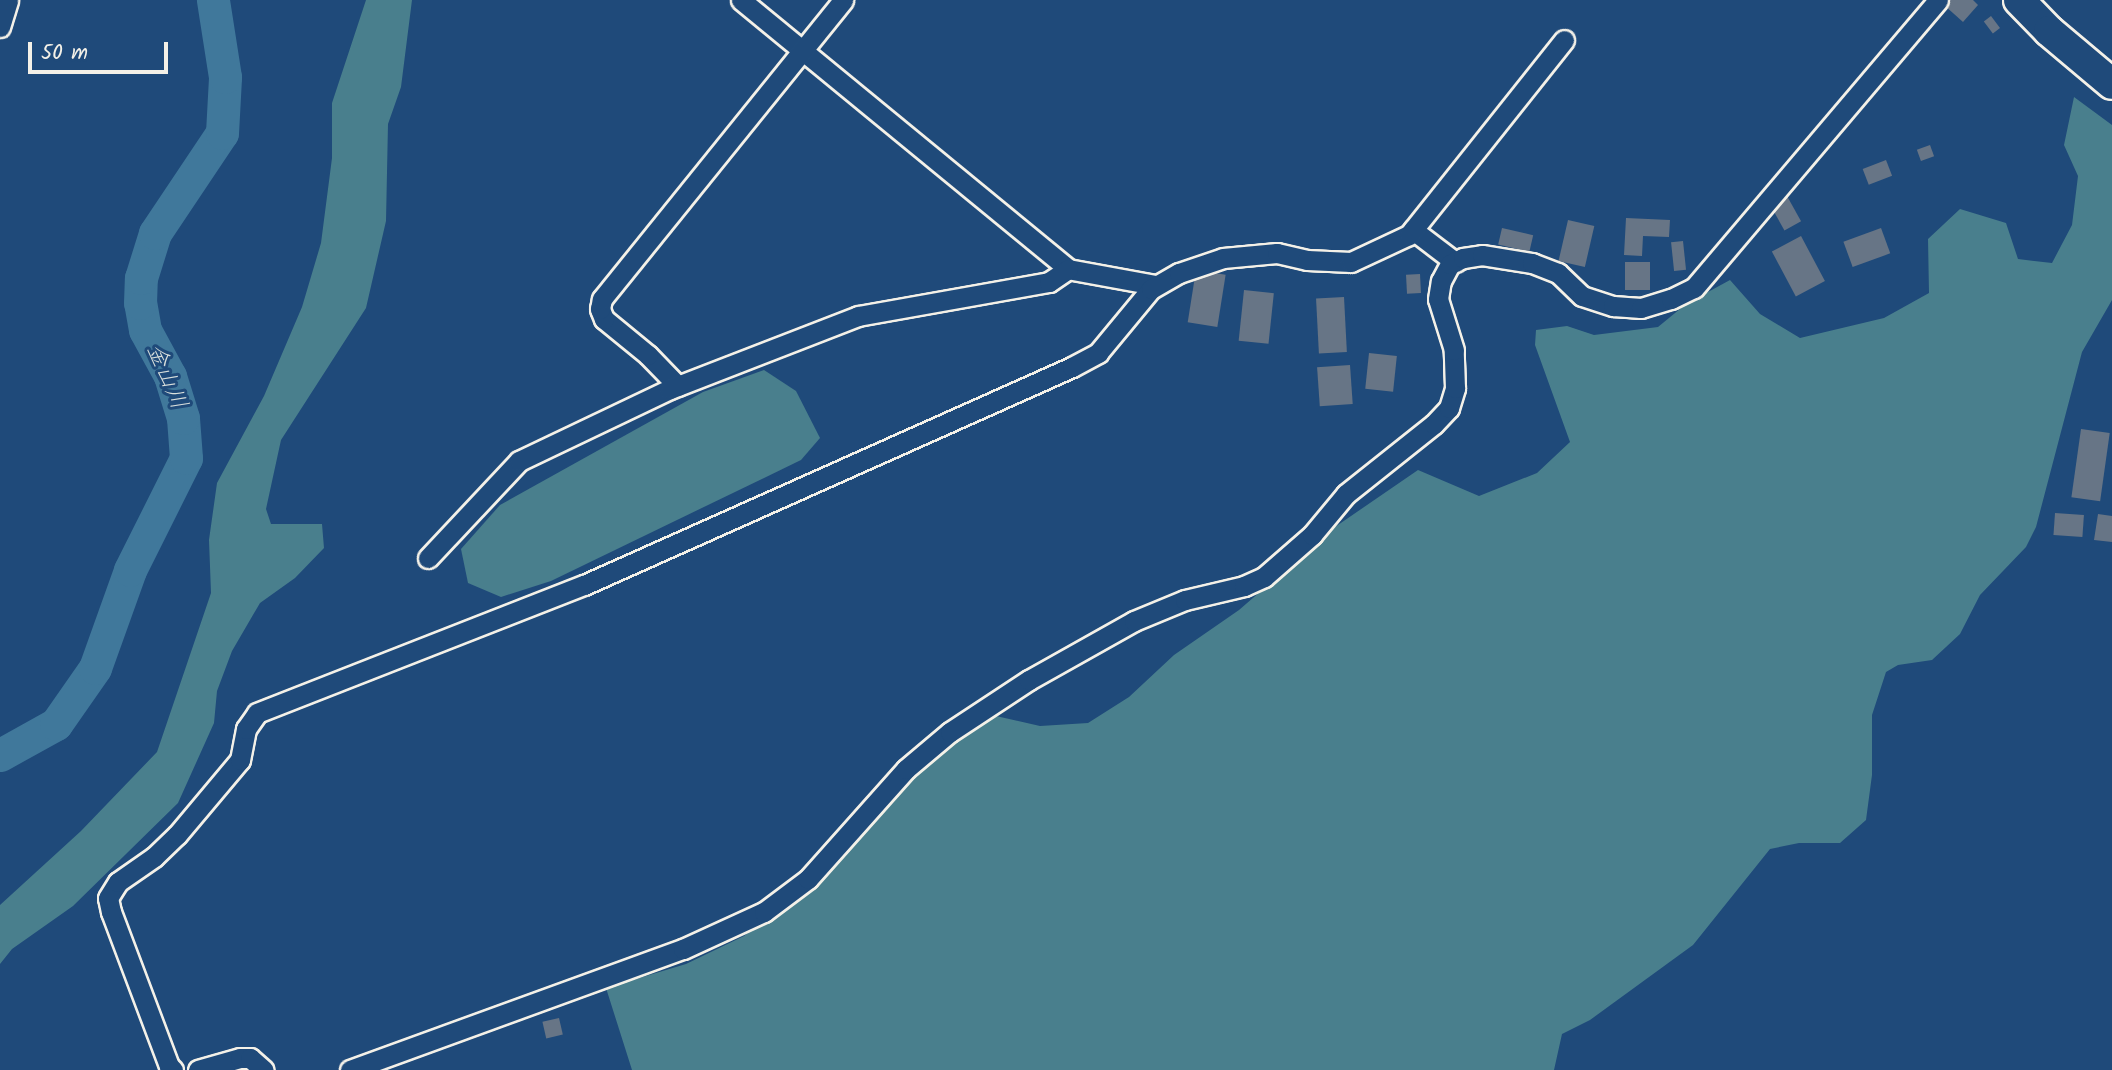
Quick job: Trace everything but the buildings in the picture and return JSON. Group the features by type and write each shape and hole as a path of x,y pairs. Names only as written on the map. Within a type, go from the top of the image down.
{"main road":[{"path":"2019,0 2049,31 2112,84"}],"street":[{"path":"0,27 8,0"},
{"path":"741,0 1068,270 1156,285"},
{"path":"678,386 649,355 604,319 600,309 602,299 843,0"},
{"path":"350,1070 683,949 764,912 808,879 906,769 950,732 1029,680 1134,621 1185,600 1244,586 1264,577 1312,535 1346,494 1434,424 1449,408 1455,388 1454,350 1438,299 1441,281 1455,262 1482,255 1532,263 1558,273 1582,296 1613,306 1642,308 1694,288 1938,0"},
{"path":"173,1070 169,1066 130,963 108,898 118,882 146,863 177,835 240,760 246,729 257,713 584,585 1072,367 1098,353 1156,285 1223,258 1277,253 1307,260 1351,262 1413,230 1564,40"},
{"path":"1413,230 1455,262"},
{"path":"428,558 519,461 678,386 858,316 1049,282 1068,270"},
{"path":"198,1070 240,1058 250,1058 264,1070"}],"green space":[{"path":"366,0 412,0 401,87 388,124 386,221 366,308 281,440 266,509 271,524 322,524 324,548 295,578 260,603 232,651 217,691 214,723 178,803 73,906 12,949 0,964 0,905 81,831 157,752 211,593 209,540 217,483 264,396 302,307 321,243 332,158 332,103"},
{"path":"2074,97 2112,125 2112,300 2082,352 2036,527 2026,547 1980,595 1960,634 1932,660 1898,665 1886,672 1872,715 1872,775 1866,820 1840,843 1799,843 1770,849 1693,945 1590,1020 1562,1034 1554,1070 632,1070 606,988 686,964 744,936 804,889 893,803 922,764 974,711 1040,726 1088,723 1129,697 1174,655 1239,610 1335,527 1418,470 1479,496 1537,473 1570,442 1535,345 1536,330 1567,326 1594,335 1658,327 1686,304 1730,280 1760,314 1800,338 1884,318 1929,293 1928,239 1960,209 2006,223 2018,259 2052,263 2072,225 2078,176 2064,145"},
{"path":"764,370 796,391 820,438 801,460 551,581 501,597 468,583 461,549 500,505 703,392"}],"waterway":[{"name":"金山川","path":"0,755 56,724 95,668 130,570 186,458 183,418 170,376 145,330 140,303 141,278 155,233 222,133 225,77 213,0"}]}
